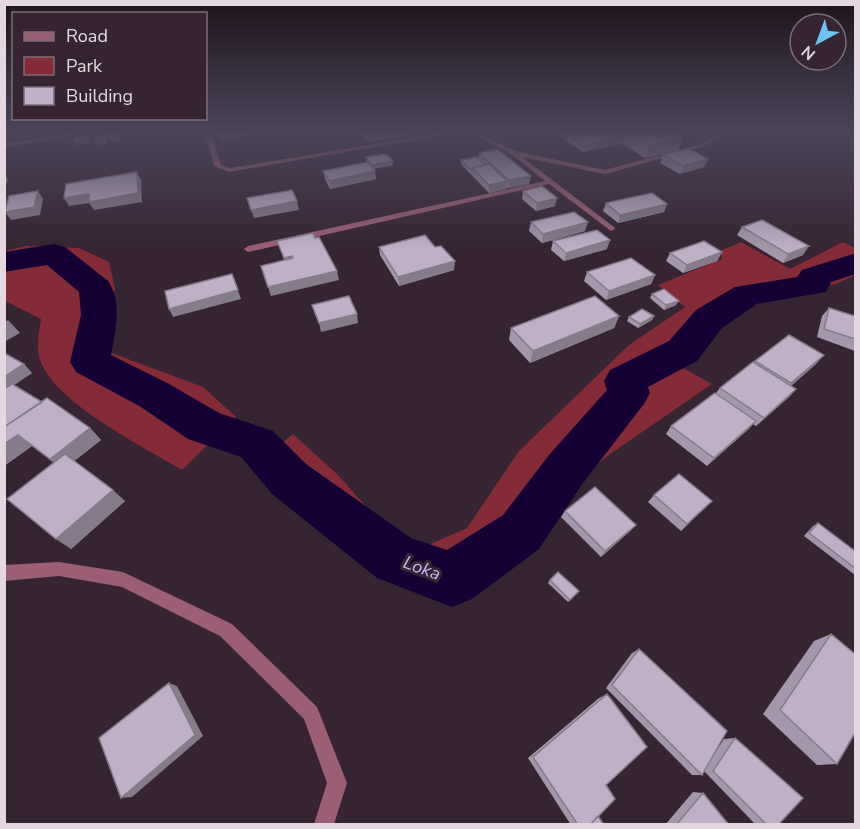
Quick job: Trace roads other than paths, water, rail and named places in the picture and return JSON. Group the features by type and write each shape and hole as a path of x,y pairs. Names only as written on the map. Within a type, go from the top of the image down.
{"street":[{"path":"537,172 611,230"},
{"path":"248,249 550,182"},
{"path":"4,573 59,569 123,580 226,630 311,712 337,783 324,825"}],"waterway":[{"name":"Loka","path":"4,262 54,254 96,289 99,315 90,362 156,396 204,426 257,444 289,479 396,559 452,579 521,532 566,469 629,393 625,381 652,365 683,351 709,319 747,295 814,285 814,277 856,263"}]}
